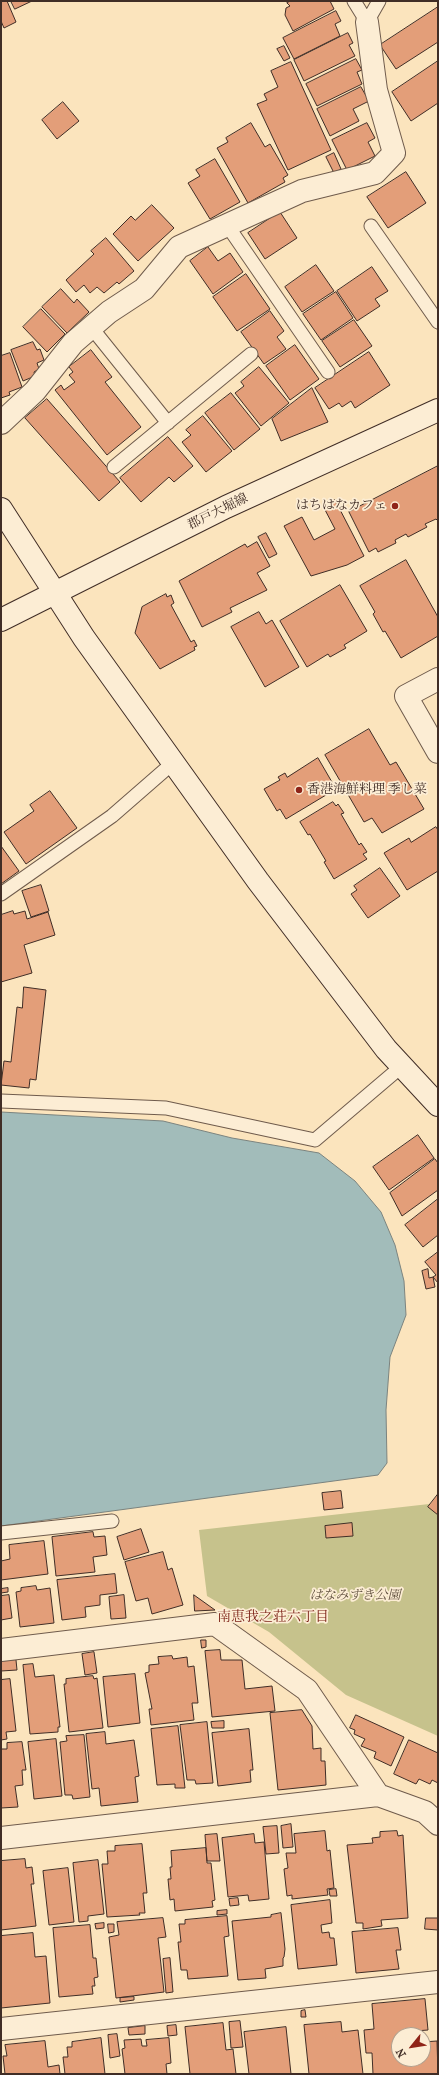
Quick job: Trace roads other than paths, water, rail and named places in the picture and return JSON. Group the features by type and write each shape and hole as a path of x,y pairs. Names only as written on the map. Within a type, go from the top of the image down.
{"street":[{"path":"1,423 35,391 73,343 91,327 144,289 179,247 302,191 375,173 394,153 376,90 367,22"},
{"name":"郡戸大堀線","path":"1,620 226,507 438,410"},
{"path":"1,510 54,594 258,881 386,1049 438,1105"},
{"path":"438,679 406,696 438,752"},
{"path":"1,1650 215,1624 307,1690 378,1795"},
{"path":"1,1838 378,1795 425,1812 438,1824"},
{"path":"1,2029 438,1982"}],"lane":[{"path":"354,1 367,22 379,1"},
{"path":"227,225 328,372"},
{"path":"371,226 438,322"},
{"path":"91,327 168,423"},
{"path":"114,467 251,354"},
{"path":"1,894 112,816 174,762"},
{"path":"1,1101 166,1108 315,1140 402,1066"},
{"path":"1,1533 112,1521"}],"water":[{"path":"1,1112 163,1121 232,1138 319,1153 355,1181 381,1212 395,1245 404,1281 406,1315 390,1357 386,1410 387,1463 378,1475 1,1526"}],"place":[{"name":"はちはなカフェ","path":"395,506"},
{"name":"香港海鮮料理 季し菜","path":"299,790"}],"district":[{"name":"南恵我之荘六丁目","path":"273,1618"}],"park label":[{"name":"はなみずき公園","path":"355,1596"}]}
